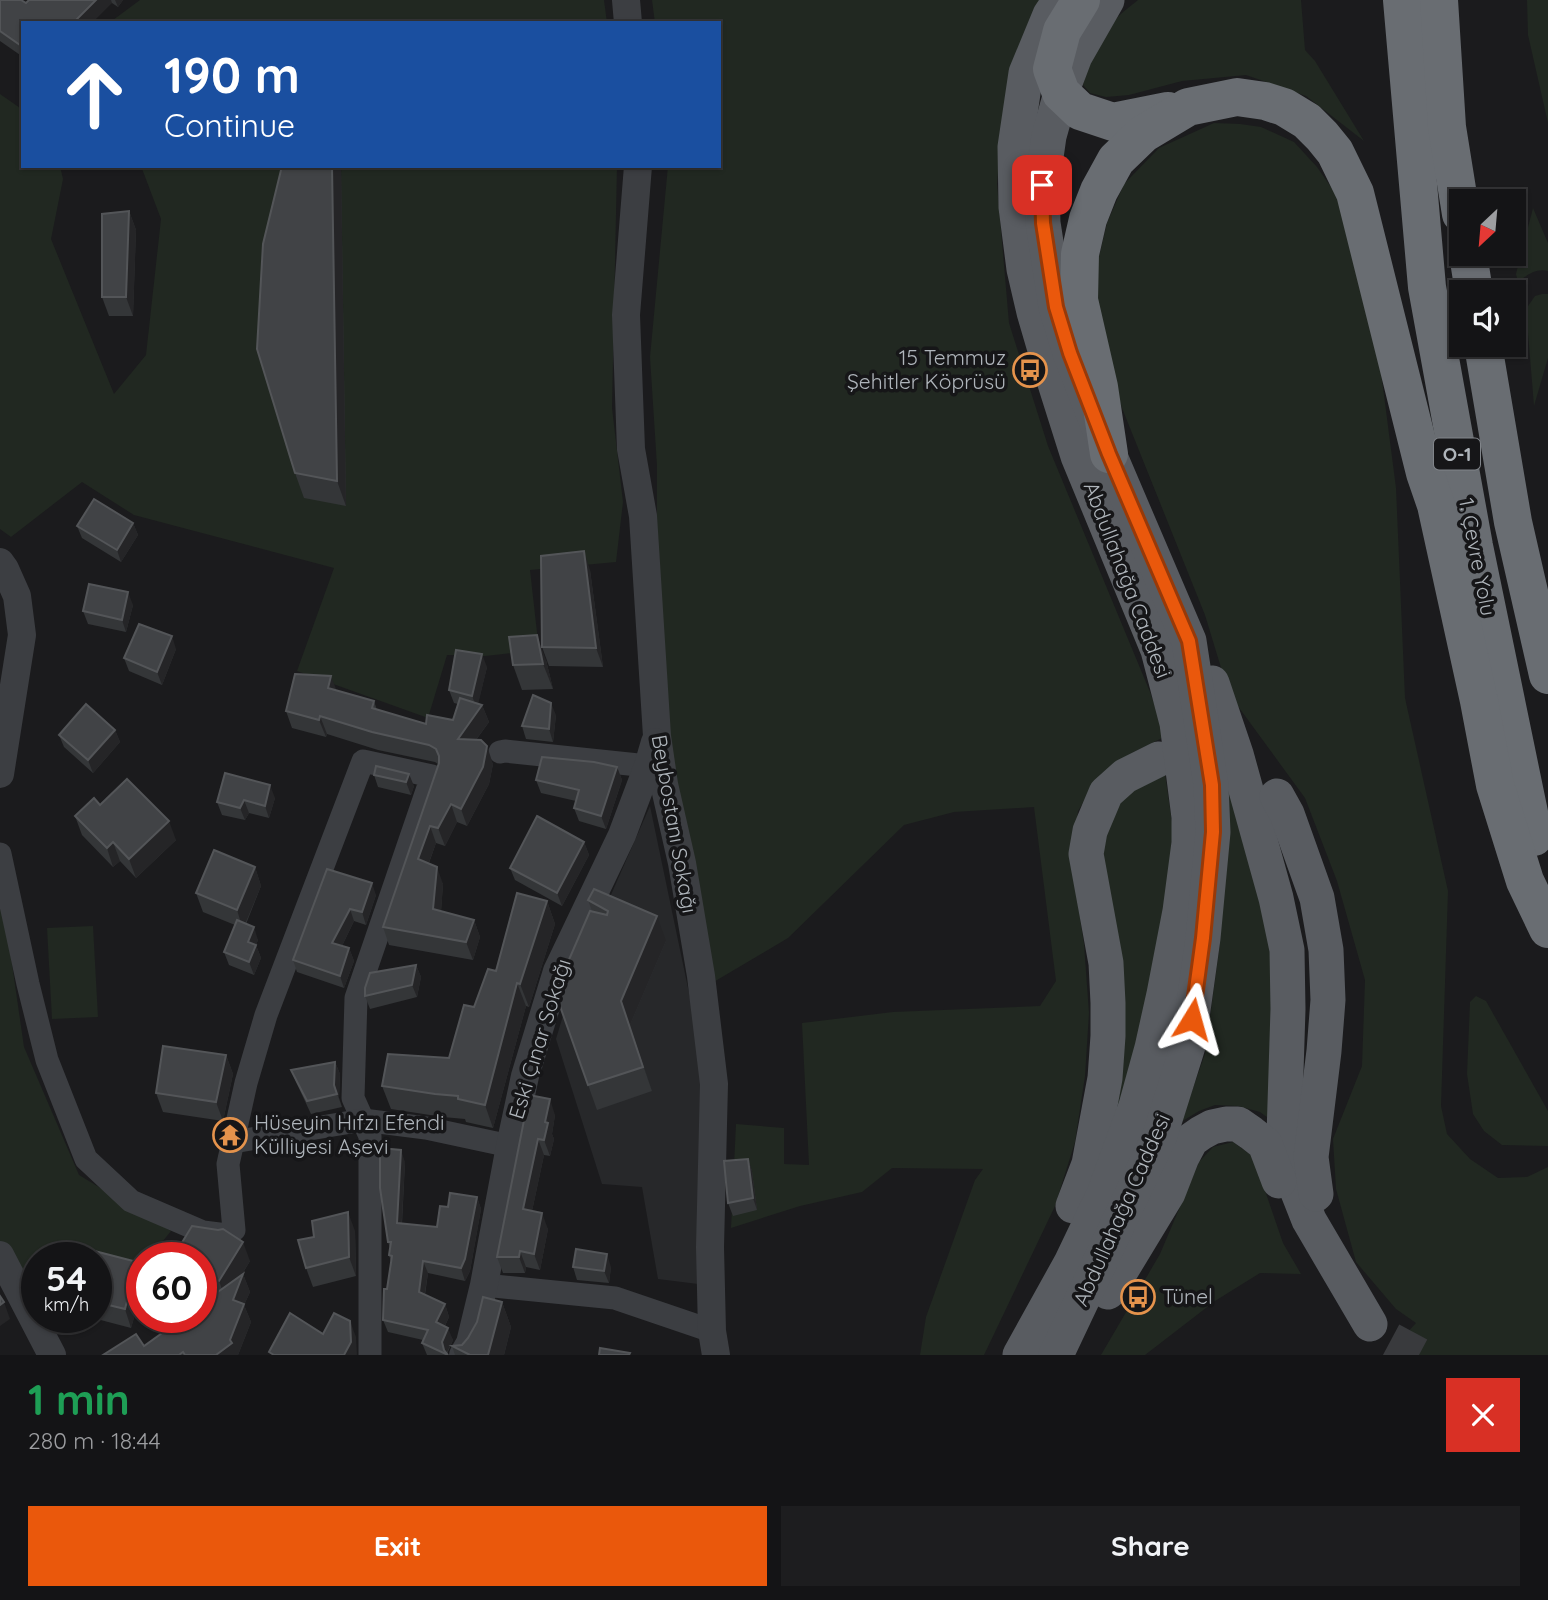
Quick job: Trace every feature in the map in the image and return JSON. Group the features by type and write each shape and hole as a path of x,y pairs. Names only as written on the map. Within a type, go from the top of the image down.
{"highway":[{"path":"1081,0 1062,31 1052,69 1060,93 1080,111 1113,122 1237,97 1265,101 1284,107 1307,121 1335,152 1355,192 1425,472 1436,505 1495,785 1525,881 1548,929"},
{"name":"1. Çevre Yolu","path":"1402,0 1427,287 1474,546 1548,903"},
{"path":"1439,0 1447,127 1457,189"},
{"path":"1109,454 1099,387 1079,300 1080,254 1088,219 1116,160 1143,134 1188,107"},
{"name":"1. Çevre Yolu","path":"1485,357 1513,522 1548,675"}],"main road":[{"name":"Abdullahağa Caddesi","path":"1018,1355 1071,1263 1104,1194 1136,1106 1164,994 1180,911 1189,843 1189,817 1177,723 1158,650 1079,456 1049,364 1024,269 1016,207 1015,147 1026,73 1050,15 1060,0"},
{"path":"1060,93 1074,56 1107,0"},
{"name":"Abdullahağa Caddesi","path":"1056,1355 1160,1135 1188,1046 1203,938 1213,832 1212,785 1189,641 1109,454 1070,353 1056,307 1043,223 1042,185 1049,136 1060,93"},
{"path":"1072,1355 1168,1193 1191,1140 1212,1127 1226,1124 1238,1124 1265,1144 1287,1208 1322,1276 1332,1291 1381,1332 1333,1262 1309,1220 1294,1182 1284,1135 1287,950 1276,898 1236,754 1210,676 1189,641"},
{"path":"1018,1355 1031,1303 1089,1164 1105,1078 1107,976 1086,854 1090,831 1106,793 1125,776 1158,759"},
{"path":"1277,796 1287,814 1317,898 1326,950 1328,1000 1311,1157 1316,1196 1333,1262"}],"street":[{"path":"626,0 628,21"},
{"name":"Beybostanı Sokağı","path":"638,168 626,315 630,436 643,516 657,736 701,976 714,1084 710,1247 714,1343"},
{"path":"0,562 17,596 22,635 0,774"},
{"name":"Eski Çınar Sokağı","path":"464,1355 470,1343 484,1285 525,1076 557,971 621,835 657,736"},
{"path":"500,752 648,766"},
{"path":"0,854 47,1060 86,1158 131,1201 203,1232 226,1235 234,1230 228,1164 246,1083 266,1015 363,761 432,775 356,998 354,1098 370,1136 370,1355"},
{"path":"233,1142 363,1120 426,1128 510,1146"},
{"path":"0,1255 51,1355"},
{"path":"484,1285 615,1298 714,1343"}],"shaded area":[{"path":"140,0 604,0 607,21 112,21"},
{"path":"652,0 1051,0 1002,126 997,184 1009,323 1048,446 1166,736 1130,754 1100,775 1078,811 1072,866 1084,944 1089,1013 1085,1076 1075,1142 1055,1206 984,1355 920,1355 926,1317 975,1180 983,1169 892,1168 862,1192 800,1206 731,1228 736,1124 784,1128 784,1164 809,1165 802,1023 893,1012 1040,1006 1056,981 1034,807 954,812 904,825 788,938 712,983 657,687 657,466 650,357 668,168 721,168 721,21 655,21"},
{"path":"1138,0 1301,0 1305,50 1315,61 1364,141 1306,96 1246,75 1182,81 1129,95 1106,97 1090,93 1083,85 1096,50 1116,19"},
{"path":"1527,0 1548,0 1548,123 1528,35"},
{"path":"0,94 21,109 21,168 60,168 63,179 51,239 114,394 146,355 161,219 142,168 298,168 345,506 341,168 617,168 612,408 623,502 616,562 530,570 539,650 485,656 447,655 428,718 297,671 334,568 134,515 82,482 11,537 0,529"},
{"path":"1214,123 1261,127 1294,142 1317,167 1340,200 1381,372 1396,488 1405,698 1448,891 1441,1106 1447,1134 1470,1159 1498,1178 1527,1177 1548,1167 1548,1355 1387,1355 1416,1323 1396,1309 1356,1262 1336,1189 1333,1139 1362,1066 1365,980 1337,881 1305,798 1229,694 1205,615 1122,408 1104,350 1098,306 1097,265 1107,223 1124,184 1159,148"},
{"path":"1533,208 1548,243 1548,271 1536,271 1518,280 1518,266 1526,266 1526,235"},
{"path":"1548,294 1548,358 1534,406 1526,309 1535,296"},
{"path":"1222,753 1275,933 1279,1126 1260,1112 1238,1106 1215,1105 1181,1122 1205,1054 1220,943"},
{"path":"1165,774 1173,829 1161,974 1102,1175 1107,897 1101,830 1117,806 1138,783"},
{"path":"650,806 707,1079 698,1284 658,1279 642,1187 602,1184 556,1039 574,979"},
{"path":"0,881 24,1047 79,1175 171,1231 162,1242 126,1242 125,1289 112,1275 112,1242 21,1242 21,1270 6,1267 0,1256"},
{"path":"93,926 98,1017 52,1019 47,928"},
{"path":"1476,996 1486,1001 1548,1111 1548,1146 1502,1145 1484,1131 1473,1114 1467,1074 1470,1002"},
{"path":"1233,1142 1251,1155 1283,1243 1301,1274 1260,1273 1215,1301 1145,1355 1101,1355 1160,1254 1199,1162 1213,1147"}],"building":[{"path":"0,0 21,0 26,3 29,0 96,0 75,21 21,21 21,46 0,31"},
{"path":"282,168 332,168 337,481 295,473 257,349 263,244"},
{"path":"129,211 126,297 102,297 102,214"},
{"path":"94,499 133,523 117,550 77,526"},
{"path":"584,551 596,648 542,647 541,556"},
{"path":"89,584 128,592 122,620 83,611"},
{"path":"139,624 172,636 157,672 124,658"},
{"path":"537,635 543,664 513,665 509,637"},
{"path":"456,650 482,654 472,696 449,690"},
{"path":"295,674 331,676 328,688 374,701 372,708 426,724 427,715 453,720 460,698 482,705 458,739 481,740 487,746 483,767 461,809 451,804 438,828 430,826 418,859 437,867 433,909 474,920 466,942 383,927 439,763 436,749 320,716 319,720 286,711"},
{"path":"533,695 551,703 549,729 522,726"},
{"path":"86,704 115,730 88,760 59,735"},
{"path":"542,757 617,767 601,816 574,808 579,790 536,780"},
{"path":"376,766 409,774 406,782 374,775"},
{"path":"225,773 270,785 265,806 244,800 240,808 217,802"},
{"path":"127,779 169,821 129,859 113,842 107,848 75,816 94,798 100,805"},
{"path":"537,816 584,842 557,893 510,868"},
{"path":"214,850 255,867 237,910 196,893"},
{"path":"327,869 372,883 362,912 350,909 332,943 349,948 340,976 293,960"},
{"path":"594,889 657,916 621,1001 643,1067 588,1085 555,992 590,911 607,915 608,911 588,900"},
{"path":"517,893 547,901 520,984 517,983 485,1105 458,1099 458,1096 382,1086 388,1054 449,1058 464,1005 474,1007 488,969 496,971"},
{"path":"237,920 254,927 248,942 256,945 249,962 224,952"},
{"path":"416,965 412,985 365,996 370,973"},
{"path":"163,1046 226,1055 216,1102 156,1093"},
{"path":"335,1062 334,1085 337,1094 307,1101 291,1070"},
{"path":"529,1095 550,1099 544,1140 538,1139 523,1209 542,1213 534,1254 520,1251 519,1257 497,1257"},
{"path":"380,1148 401,1150 397,1223 437,1227 440,1206 448,1207 450,1193 477,1197 461,1268 423,1261 419,1292 445,1304 436,1322 448,1328 442,1342 448,1355 422,1343 428,1330 383,1320 384,1289 387,1289 392,1256 389,1255 391,1242 388,1242 380,1188"},
{"path":"748,1159 753,1198 728,1203 724,1161"},
{"path":"348,1212 349,1257 306,1268 298,1240 314,1237 312,1221"},
{"path":"192,1226 223,1229 243,1242 219,1281 217,1242 182,1242"},
{"path":"576,1249 607,1254 604,1271 573,1267"},
{"path":"112,1256 126,1259 125,1309 112,1306"},
{"path":"243,1274 233,1300 244,1304 230,1340 232,1343 216,1355 185,1355 183,1352 179,1355 103,1355 136,1334 144,1346 162,1333 217,1333 217,1293"},
{"path":"483,1297 502,1302 488,1355 470,1355 452,1346 462,1345 468,1338 477,1322"},
{"path":"290,1313 323,1334 334,1313 350,1321 351,1342 344,1355 274,1355 269,1352"},
{"path":"600,1348 630,1353 599,1355"}],"tunnel":[{"path":"1391,1340 1419,1355"}],"place":[{"name":"15 Temmuz Şehitler Köprüsü","path":"1030,370"},
{"name":"Hüseyin Hıfzı Efendi Külliyesi Aşevi","path":"230,1135"},
{"name":"Tünel","path":"1138,1297"}],"route":[{"path":"1042,185 1043,223 1056,307 1070,353 1109,454 1189,641 1212,785 1213,832 1192,1019"}]}
